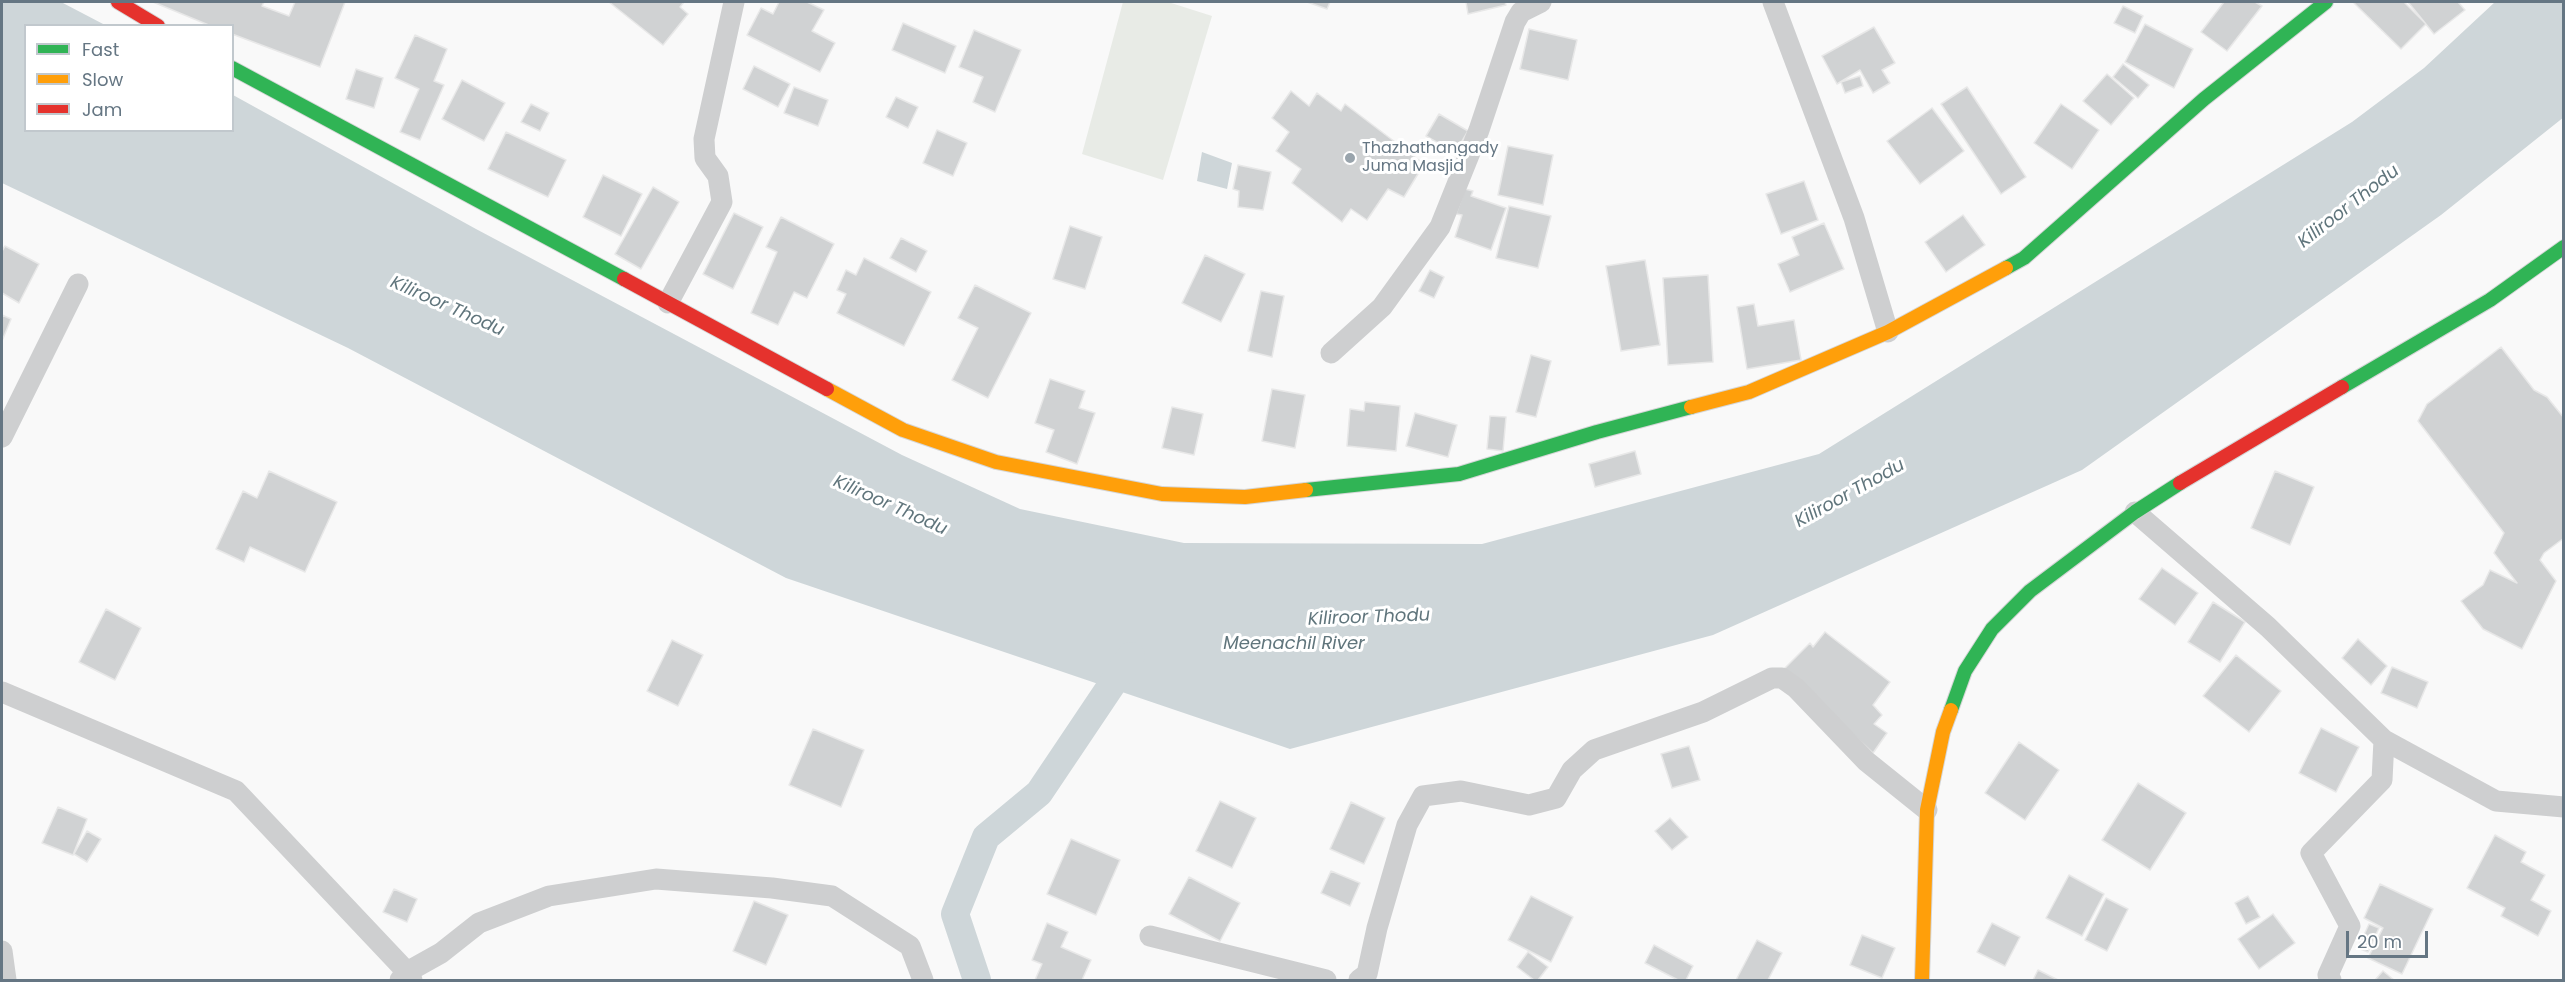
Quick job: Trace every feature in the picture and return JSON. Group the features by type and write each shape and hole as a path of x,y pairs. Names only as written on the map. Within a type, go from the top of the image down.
{"main road":[{"path":"118,2 155,24"},
{"path":"234,69 914,434 996,462 1080,479 1162,494 1245,497 1459,474 1597,432 1749,392 1888,332 2024,258 2204,99 2326,2"},
{"path":"1922,981 1927,810 1943,732 1965,670 1992,629 2030,591 2135,512 2174,486 2490,300 2564,247"}],"street":[{"path":"668,303 722,202 718,176 705,158 704,139 734,2"},
{"path":"1331,352 1382,307 1440,227 1479,130 1515,22 1521,12 1540,2"},
{"path":"1773,2 1854,218 1888,332"},
{"path":"2,437 78,284"},
{"path":"2135,512 2268,627 2384,740 2496,801 2564,807"},
{"path":"1359,981 1367,974 1377,928 1407,825 1423,796 1461,791 1529,806 1556,798 1572,770 1594,750 1703,712 1772,678 1782,678 1796,688 1866,761 1927,810"},
{"path":"2,692 236,791 406,978 479,923 549,896 656,879 772,888 832,896 910,945 923,981"},
{"path":"2331,981 2328,975 2350,926 2311,853 2382,780 2384,740"},
{"path":"1150,936 1326,981"},
{"path":"2,951 6,981"}],"shaded area":[{"path":"1123,2 1168,2 1212,16 1163,180 1082,154"}],"water":[{"name":"Meenachil River","path":"2,2 61,2 103,24 24,24 24,132 234,132 234,96 476,229 902,455 1020,509 1184,543 1482,544 1819,454 2352,122 2424,68 2495,2 2563,2 2564,117 2441,215 2082,470 1713,635 1290,749 786,578 348,348 2,183"},
{"path":"1202,152 1232,163 1227,189 1197,181"}],"building":[{"path":"153,2 264,2 262,6 289,16 295,2 345,2 320,67 234,35 234,24 206,24"},
{"path":"609,2 684,2 680,7 688,14 663,45"},
{"path":"779,2 807,2 824,10 812,31 835,43 820,72 747,35 761,8 773,14"},
{"path":"1307,2 1330,2 1327,9"},
{"path":"1466,2 1505,2 1506,5 1468,14"},
{"path":"2224,2 2255,2 2262,6 2227,51 2201,32"},
{"path":"2404,2 2426,24 2401,49 2354,3"},
{"path":"2408,2 2458,2 2465,10 2434,34"},
{"path":"2123,6 2143,16 2135,33 2114,23"},
{"path":"903,23 956,46 945,73 892,50"},
{"path":"2145,24 2193,49 2174,88 2125,62"},
{"path":"1874,27 1895,63 1882,70 1890,83 1873,93 1860,70 1837,84 1822,56"},
{"path":"1529,29 1577,40 1568,80 1520,69"},
{"path":"974,30 1021,50 995,112 973,102 983,77 959,67"},
{"path":"415,35 447,49 434,81 444,85 420,140 400,132 419,89 395,78"},
{"path":"2123,64 2149,85 2138,98 2113,77"},
{"path":"754,66 790,84 778,107 743,89"},
{"path":"356,69 383,78 374,108 346,99"},
{"path":"2107,74 2134,98 2111,125 2083,101"},
{"path":"1860,76 1863,86 1845,93 1841,82"},
{"path":"462,80 505,103 484,141 442,119"},
{"path":"794,87 828,100 818,126 784,113"},
{"path":"1967,87 2026,177 2001,194 1941,104"},
{"name":"Thazhathangady Juma Masjid","path":"1291,91 1309,106 1317,93 1341,111 1345,104 1424,164 1404,197 1388,189 1367,220 1351,209 1342,222 1292,183 1301,169 1276,151 1289,132 1272,118"},
{"path":"896,97 918,107 908,128 886,117"},
{"path":"531,104 549,113 540,131 521,122"},
{"path":"2061,104 2099,130 2072,169 2034,143"},
{"path":"1932,108 1964,151 1920,184 1887,141"},
{"path":"1439,114 1468,131 1455,153 1426,136"},
{"path":"937,130 967,143 953,176 923,163"},
{"path":"506,132 566,160 548,197 488,169"},
{"path":"1508,146 1553,155 1543,205 1498,195"},
{"path":"1238,165 1271,172 1263,210 1238,207 1239,191 1233,189"},
{"path":"603,175 642,194 621,236 583,217"},
{"path":"1804,181 1818,220 1781,234 1766,194"},
{"path":"653,187 679,202 641,269 615,254"},
{"path":"1465,189 1473,191 1471,196 1506,208 1491,250 1455,237 1462,215 1456,214"},
{"path":"1509,206 1551,216 1538,268 1496,258"},
{"path":"734,213 763,227 733,289 703,274"},
{"path":"1963,215 1985,245 1946,272 1925,242"},
{"path":"781,217 834,244 807,298 794,292 778,325 751,313 777,252 766,247"},
{"path":"1824,223 1844,269 1790,292 1778,264 1799,255 1792,237"},
{"path":"1070,226 1102,237 1085,289 1053,279"},
{"path":"901,238 927,251 916,272 890,258"},
{"path":"5,246 39,264 19,303 2,293 2,251"},
{"path":"1205,255 1245,274 1221,322 1182,303"},
{"path":"864,258 931,292 904,346 837,313 846,294 837,290 846,270 856,275"},
{"path":"1645,260 1660,345 1621,351 1606,266"},
{"path":"1430,270 1444,277 1434,298 1419,291"},
{"path":"1708,275 1713,362 1668,365 1663,278"},
{"path":"975,285 1031,313 988,398 952,380 978,328 958,318"},
{"path":"1261,291 1284,296 1272,357 1248,351"},
{"path":"1754,304 1758,326 1794,320 1801,360 1747,369 1737,307"},
{"path":"2,315 11,319 2,341"},
{"path":"2501,347 2534,390 2547,397 2564,418 2564,538 2544,553 2540,560 2556,581 2522,649 2483,629 2461,601 2483,585 2490,570 2517,583 2494,553 2504,533 2418,421 2427,404"},
{"path":"1531,355 1551,361 1536,417 1516,412"},
{"path":"1050,379 1085,391 1079,408 1095,413 1077,464 1046,452 1054,430 1035,423"},
{"path":"1272,389 1305,395 1295,448 1262,441"},
{"path":"1365,402 1400,406 1396,451 1347,446 1350,409 1364,411"},
{"path":"1172,407 1203,414 1194,455 1162,448"},
{"path":"1415,413 1457,425 1448,457 1406,446"},
{"path":"1490,416 1506,417 1503,451 1487,449"},
{"path":"1635,451 1641,474 1595,487 1589,464"},
{"path":"269,471 337,502 305,572 250,547 244,562 216,549 243,491 257,498"},
{"path":"2275,471 2314,487 2290,545 2251,528"},
{"path":"2162,568 2198,593 2175,625 2139,599"},
{"path":"2213,602 2245,622 2220,662 2188,642"},
{"path":"106,609 141,628 115,680 79,662"},
{"path":"1825,632 1890,682 1873,705 1882,715 1874,724 1887,733 1873,753 1784,669 1810,643 1813,647"},
{"path":"2358,639 2387,666 2371,685 2342,658"},
{"path":"672,640 703,655 678,706 647,691"},
{"path":"2236,655 2281,691 2249,732 2203,696"},
{"path":"2392,667 2428,682 2417,708 2381,693"},
{"path":"2321,728 2359,747 2336,792 2299,773"},
{"path":"813,729 864,750 841,807 789,785"},
{"path":"2019,742 2059,770 2025,820 1985,793"},
{"path":"1689,746 1700,780 1672,788 1661,754"},
{"path":"2138,783 2186,813 2150,870 2102,840"},
{"path":"1220,801 1256,818 1232,868 1196,851"},
{"path":"1351,802 1385,818 1364,864 1330,849"},
{"path":"58,807 87,819 73,855 42,843"},
{"path":"1670,818 1688,837 1672,850 1655,831"},
{"path":"87,831 101,839 87,862 74,854"},
{"path":"2495,835 2526,852 2521,862 2545,875 2531,900 2551,911 2538,936 2501,916 2505,908 2467,888"},
{"path":"1071,839 1120,860 1096,915 1047,894"},
{"path":"1331,871 1360,883 1350,906 1321,893"},
{"path":"2069,875 2104,894 2082,936 2046,918"},
{"path":"1189,877 1240,903 1220,941 1169,914"},
{"path":"2380,884 2433,909 2402,974 2368,958 2383,928 2364,918"},
{"path":"394,889 417,899 407,922 383,912"},
{"path":"1531,896 1573,917 1551,962 1508,940"},
{"path":"2248,896 2260,917 2246,924 2235,903"},
{"path":"2106,898 2128,909 2107,951 2085,940"},
{"path":"754,901 788,915 766,965 733,951"},
{"path":"2273,914 2295,943 2259,969 2238,939"},
{"path":"1047,923 1068,932 1061,947 1091,960 1082,980 1035,980 1042,964 1032,960"},
{"path":"1992,923 2020,937 2005,966 1977,952"},
{"path":"2369,924 2379,928 2368,952 2358,948"},
{"path":"1862,935 1895,948 1882,978 1850,965"},
{"path":"1757,940 1782,953 1768,980 1736,980"},
{"path":"1654,945 1693,966 1686,980 1678,980 1645,963"},
{"path":"1528,952 1548,967 1538,980 1534,980 1517,967"},
{"path":"2038,970 2058,980 2033,980"},
{"path":"2383,971 2394,980 2375,980"}],"waterway":[{"path":"977,980 955,914 986,837 1039,793 1131,656"}],"traffic: fast":[{"path":"2006,268 2024,258 2204,99 2326,2"},
{"path":"234,69 624,279"},
{"path":"2342,387 2490,300 2564,247"},
{"path":"1306,490 1459,474 1597,432 1691,407"},
{"path":"1951,710 1965,671 1992,629 2030,591 2135,512 2180,483"}],"traffic: slow":[{"path":"1691,407 1749,392 1888,332 2006,268"},
{"path":"827,389 903,430 996,462 1162,494 1245,497 1306,490"},
{"path":"1922,980 1927,810 1943,732 1951,710"}],"traffic: jam":[{"path":"118,2 155,24"},
{"path":"624,279 827,389"},
{"path":"2180,483 2342,387"}],"place":[{"name":"Thazhathangady Juma Masjid","path":"1350,158"}],"water label":[{"name":"Kiliroor Thodu","path":"2349,207"},
{"name":"Kiliroor Thodu","path":"447,307"},
{"name":"Kiliroor Thodu","path":"1850,494"},
{"name":"Kiliroor Thodu","path":"890,506"},
{"name":"Kiliroor Thodu","path":"1369,618"}]}
